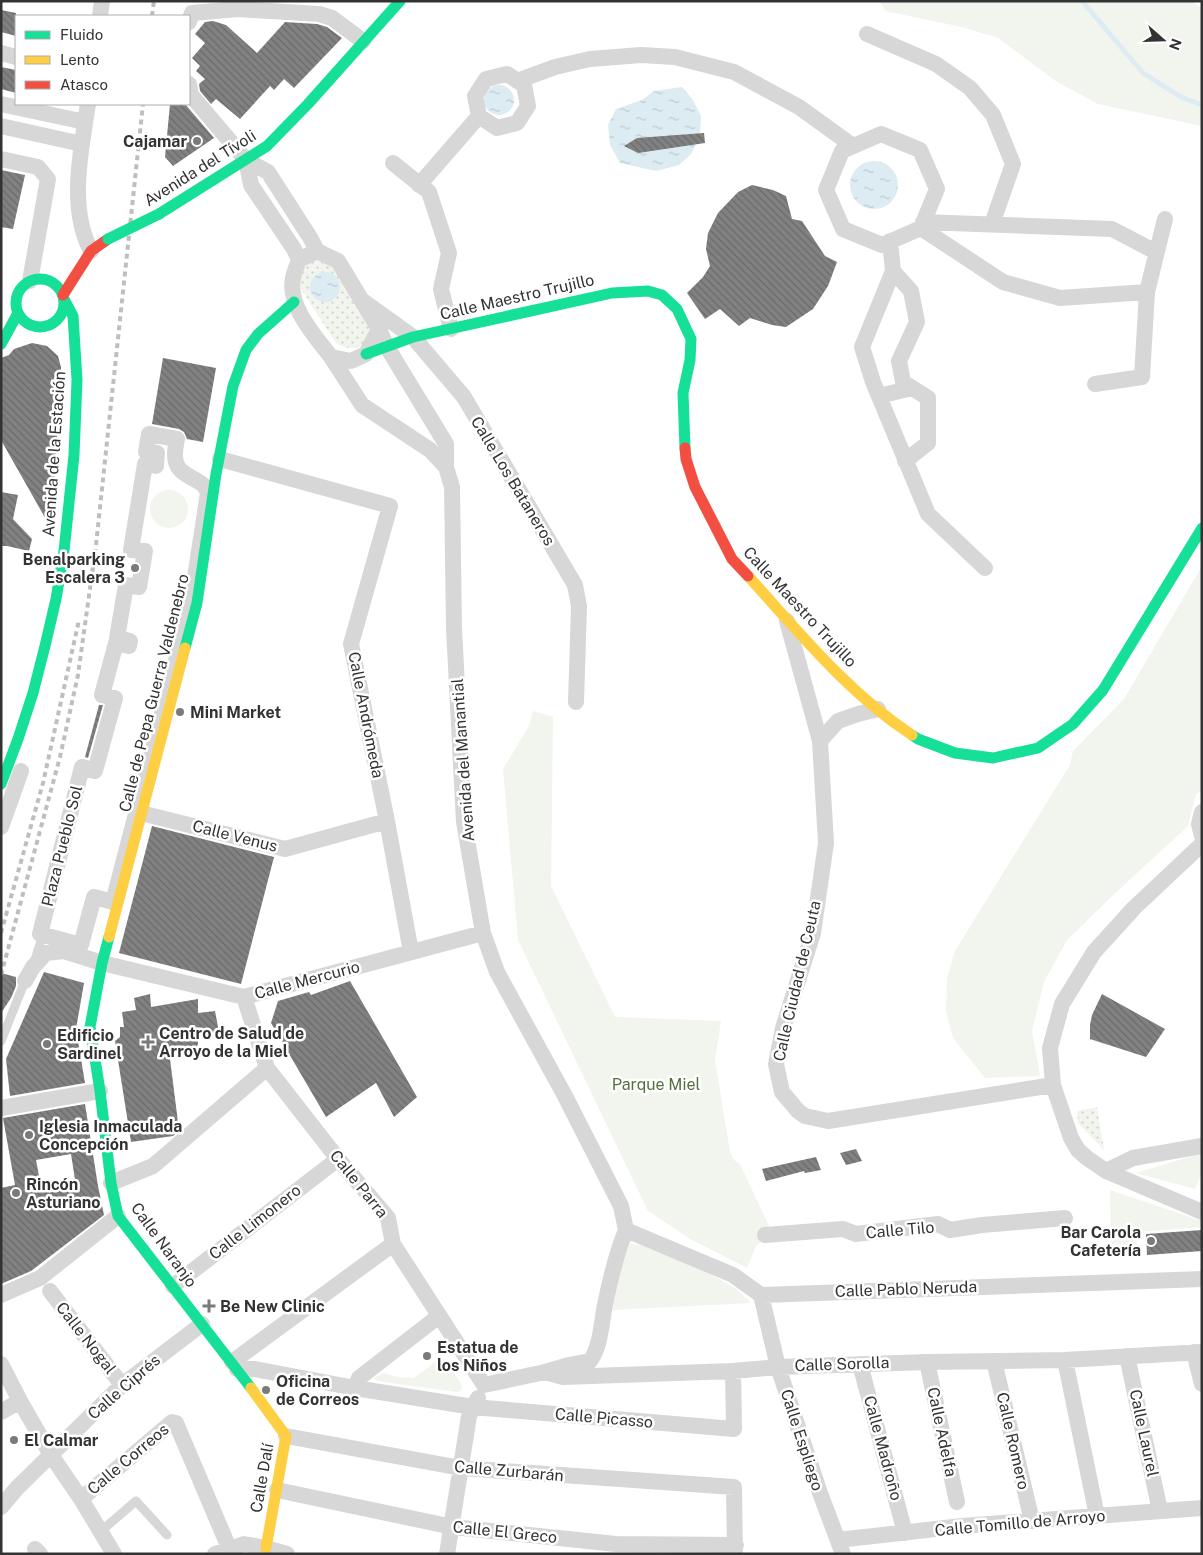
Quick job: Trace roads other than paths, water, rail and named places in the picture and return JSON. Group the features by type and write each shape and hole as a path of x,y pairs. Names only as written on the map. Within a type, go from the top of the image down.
{"street":[{"path":"100,15 102,1"},
{"name":"Avenida del Tívoli","path":"69,266 89,254 108,239 159,214 266,146 308,104 363,41 387,7 400,1"},
{"path":"190,19 192,13 238,9 319,14 332,18 363,41"},
{"path":"867,34 936,64 970,88 993,116 1013,164 992,224"},
{"path":"1,53 15,57"},
{"path":"517,81 555,67 590,59 641,55 675,57 734,72 799,107 853,146"},
{"path":"507,74 524,85 528,106 517,124 497,128 479,116 475,96 486,79 507,74"},
{"path":"190,90 191,95 246,160 268,172 317,251 299,260 251,185 246,160"},
{"path":"1,104 85,122"},
{"path":"64,297 53,278 30,281 19,290 16,296 16,308 26,324 33,327 50,329 61,316 64,308 64,297 89,254 84,238 78,197 82,144 88,105"},
{"path":"32,133 42,123 38,112"},
{"path":"419,184 479,116"},
{"path":"1,126 82,144"},
{"path":"922,225 937,189 920,150 881,134 842,150 826,190 843,229 882,245 922,225 992,224 1112,229 1156,252"},
{"path":"1,159 38,167 48,179 30,281"},
{"path":"393,163 428,192 449,253 441,289 451,329"},
{"path":"1096,384 1142,378 1147,292 1165,219"},
{"path":"922,225 1003,282 1060,298 1147,292"},
{"path":"890,241 893,271 862,347 873,382 928,514 985,568"},
{"name":"Avenida del Manantial","path":"317,251 338,261 379,329 387,347 446,444 446,467 452,486 454,628 464,822 483,933 497,972 565,1096 621,1206 626,1230"},
{"name":"Avenida del Manantial","path":"299,260 292,280 294,302 362,405 430,450 446,467"},
{"path":"893,271 911,291 917,322 900,361 903,382 928,398 928,443 905,462"},
{"name":"Calle Maestro Trujillo","path":"366,354 413,337 612,293 648,291 662,295 677,310 691,339 690,360 684,393 686,459 695,487 732,559 786,619 853,688 897,725 918,739 955,753 993,758 1038,748 1073,724 1103,690 1202,528"},
{"path":"1,298 16,296"},
{"name":"Avenida de la Estación","path":"1,784 17,745 38,675 54,608 69,512 76,427 77,358 73,317 64,297"},
{"name":"Calle Los Bataneros","path":"363,301 413,337 464,398 575,585 579,606 576,702"},
{"name":"Calle de Pepa Guerra Valdenebro","path":"100,1091 90,1027 102,963 197,603 216,474 233,386 246,350 258,334 294,302"},
{"path":"1,346 18,313"},
{"path":"1,346 26,324"},
{"path":"331,356 351,361 366,354 379,329"},
{"path":"62,345 77,358"},
{"path":"879,396 912,388"},
{"name":"Plaza Pueblo Sol","path":"149,434 177,438 175,456 178,467 187,476 201,482 208,493 192,604 113,902 94,897 81,945 40,934 82,767 96,771 115,698 102,695 116,643 129,646 130,641 117,638 126,585 139,587 145,551 132,550 144,464 156,466 157,454 146,452 149,434"},
{"name":"Calle Andrómeda","path":"220,459 390,506 351,644 387,821 410,952"},
{"name":"Calle Ciudad de Ceuta","path":"786,619 820,741 826,843 812,933 783,1028 776,1064 782,1092 798,1111 805,1116 828,1121 1054,1085"},
{"path":"820,741 838,721 878,709"},
{"path":"1,827 21,771"},
{"path":"1202,812 1199,824 1202,836"},
{"name":"Calle Venus","path":"141,813 285,849 387,821"},
{"path":"1202,844 1134,908 1094,952 1062,1004 1050,1048 1054,1085 1071,1138 1078,1150 1106,1171 1202,1212"},
{"name":"Calle Mercurio","path":"29,974 46,953 64,951 102,963 244,997 483,933"},
{"path":"111,1183 153,1166 266,1068 244,997"},
{"name":"Calle Parra","path":"266,1068 388,1218 393,1244 484,1385"},
{"path":"1,1108 100,1091"},
{"name":"Calle Naranjo","path":"100,1091 111,1183 118,1216 234,1366"},
{"path":"1106,1171 1133,1158 1202,1146"},
{"name":"Calle Limonero","path":"173,1286 338,1158"},
{"path":"1,1295 40,1278 118,1216"},
{"name":"Calle Tilo","path":"765,1234 843,1229 856,1234 938,1224 950,1230 982,1225 1065,1218"},
{"path":"546,1372 590,1361 596,1353 604,1306 615,1260 626,1230 734,1275 760,1295"},
{"path":"234,1366 393,1244"},
{"name":"Calle Pablo Neruda","path":"760,1295 1202,1278"},
{"name":"Calle Nogal","path":"50,1291 122,1385"},
{"name":"Calle Espliego","path":"760,1295 778,1367 820,1494 840,1547"},
{"path":"355,1388 359,1378 439,1316"},
{"name":"Calle Ciprés","path":"1,1507 17,1488 122,1385 202,1324"},
{"path":"1198,1352 1202,1384"},
{"name":"Calle Sorolla","path":"484,1385 546,1372 563,1377 733,1372 778,1367 1065,1360 1198,1352"},
{"name":"Calle Laurel","path":"1127,1356 1160,1511"},
{"path":"1065,1360 1097,1516"},
{"name":"Calle Romero","path":"994,1361 1032,1521"},
{"name":"Calle Adelfa","path":"927,1362 957,1502"},
{"path":"1,1364 51,1455 114,1554"},
{"name":"Calle Madroño","path":"860,1364 905,1533"},
{"name":"Calle Picasso","path":"234,1366 473,1407 734,1428 733,1372"},
{"name":"Calle Dalí","path":"234,1366 286,1436 266,1548"},
{"path":"447,1554 453,1527 469,1416 484,1385"},
{"path":"1,1412 20,1401"},
{"name":"Calle Correos","path":"81,1500 172,1422 176,1423 222,1551"},
{"name":"Calle Zurbarán","path":"286,1436 461,1468 734,1487 736,1550"},
{"name":"Calle El Greco","path":"277,1490 453,1527 616,1544 736,1550"},
{"name":"Calle Tomillo de Arroyo","path":"840,1547 905,1533 962,1526 1202,1508"},
{"path":"222,1551 244,1544 287,1554"}],"lane":[{"path":"1,1042 29,974 58,883"},
{"path":"100,1532 136,1501 167,1535"}],"water":[{"path":"499,85 505,86 513,94 513,106 505,114 499,115 493,114 485,106 484,100 485,94 493,86"},
{"path":"682,87 693,100 701,116 700,136 691,154 679,165 656,171 620,163 610,145 608,125 616,109 642,100 654,91"},
{"path":"869,161 879,161 888,165 894,171 898,185 894,199 888,205 879,209 869,209 860,205 854,199 850,190 850,180 854,171 860,165"},
{"path":"325,272 336,276 340,287 336,298 325,302 314,298 310,287 314,276"}],"waterway":[{"path":"1082,1 1143,73 1181,97 1202,105"}],"railway":[{"path":"152,15 154,1"},
{"path":"1,975 60,757 78,675 96,545 143,105"},
{"path":"1,933 43,783 79,620"}],"place":[{"name":"Cajamar","path":"197,141"},
{"name":"Benalparking Escalera 3","path":"135,568"},
{"name":"Mini Market","path":"180,712"},
{"name":"Centro de Salud de Arroyo de la Miel","path":"148,1042"},
{"name":"Edificio Sardinel","path":"47,1044"},
{"name":"Iglesia Inmaculada Concepción","path":"29,1135"},
{"name":"Rincón Asturiano","path":"16,1193"},
{"name":"Bar Carola Cafetería","path":"1151,1241"},
{"name":"Be New Clinic","path":"209,1306"},
{"name":"Estatua de los Niños","path":"427,1356"},
{"name":"Oficina de Correos","path":"266,1390"},
{"name":"El Calmar","path":"14,1440"}],"park label":[{"name":"Parque Miel","path":"656,1084"}]}
